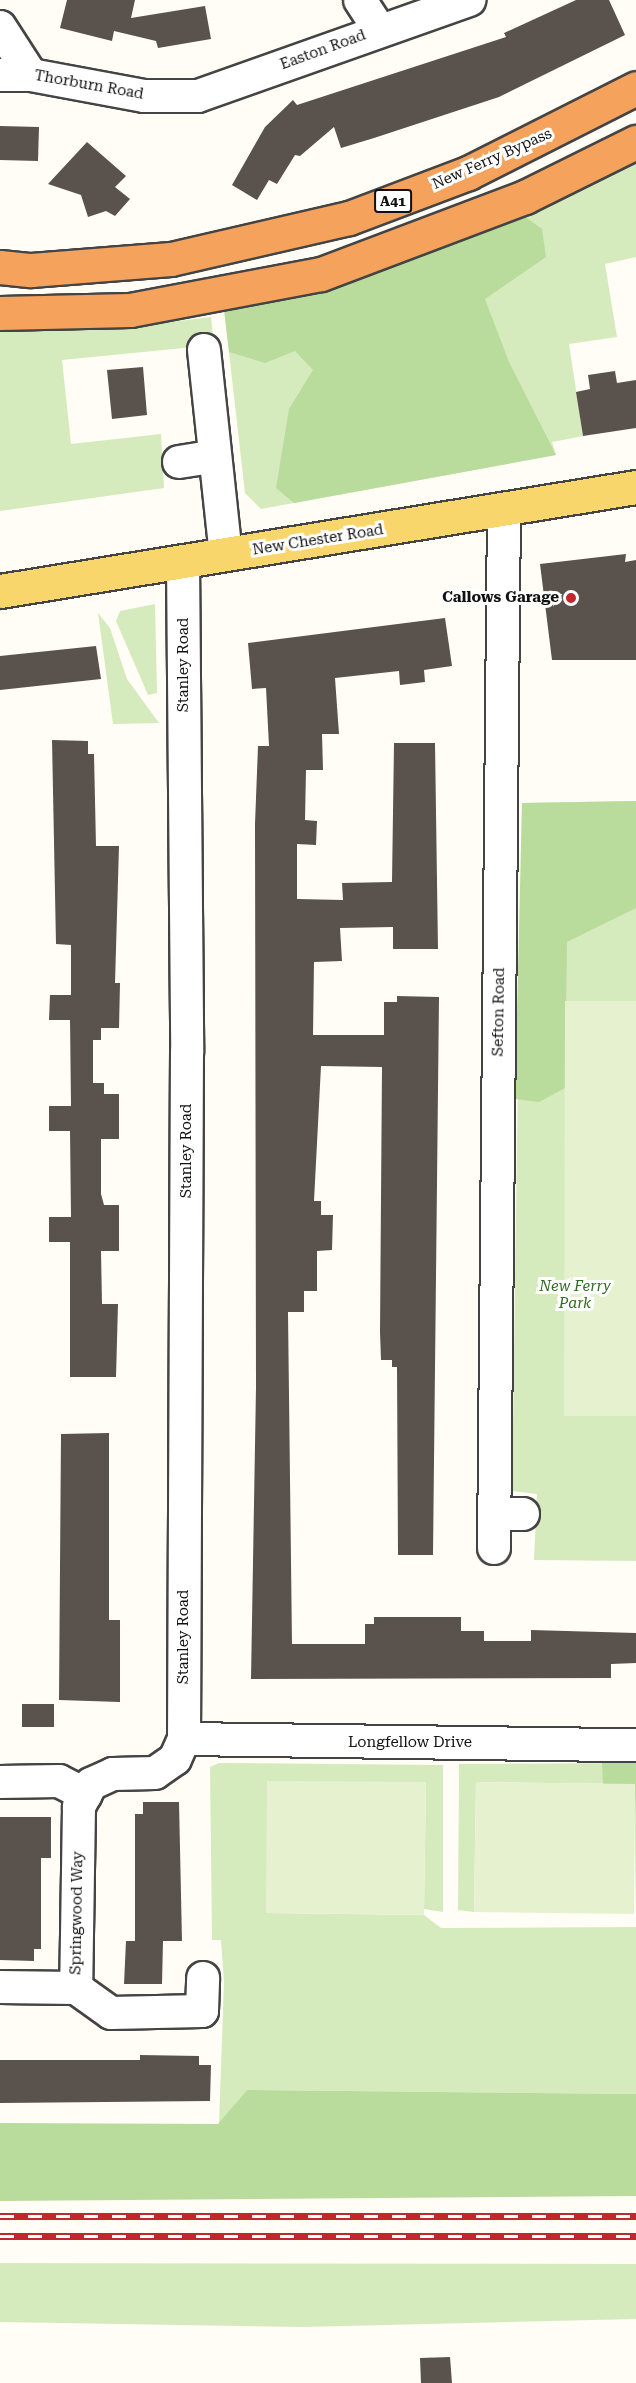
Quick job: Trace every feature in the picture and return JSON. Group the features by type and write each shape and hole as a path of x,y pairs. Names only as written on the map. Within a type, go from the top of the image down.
{"highway":[{"name":"New Ferry Bypass","path":"0,267 132,262 282,236 349,218 468,173 636,88"},
{"path":"0,313 130,310 321,274 525,197 636,142"}],"main road":[{"name":"New Chester Road","path":"0,591 504,511 636,487"}],"street":[{"path":"360,0 379,29"},
{"name":"Easton Road","path":"177,97 198,96 379,29 469,0"},
{"path":"0,27 31,75"},
{"name":"Thorburn Road","path":"0,75 31,75 177,97"},
{"path":"204,350 226,555"},
{"path":"179,462 215,456"},
{"name":"Sefton Road","path":"494,1548 508,1514 511,694 504,511"},
{"name":"Stanley Road","path":"183,562 184,1739"},
{"path":"0,1782 59,1781 86,1795 92,1784 113,1774 154,1773 175,1759 184,1739"},
{"name":"Longfellow Drive","path":"184,1739 636,1745"},
{"name":"Springwood Way","path":"86,1795 79,1807 75,1988 111,2013 202,2011 203,1978"},
{"path":"0,1988 75,1988"}],"green space":[{"path":"636,157 636,257 605,264 617,337 569,344 583,436 552,442 556,455 261,509 245,493 224,309 334,283 468,238"},
{"path":"520,213 542,229 546,257 485,299 509,362 556,455 294,503 276,488 289,409 313,370 295,351 265,363 229,352 224,309 334,283 468,238"},
{"path":"211,317 214,345 62,360 71,444 161,434 164,488 0,511 0,330 123,328"},
{"path":"155,604 157,693 148,695 116,621 120,611"},
{"path":"98,613 110,628 127,679 159,723 113,724"},
{"name":"New Ferry Park","path":"636,801 636,1561 534,1560 537,1494 512,1491 522,803"},
{"path":"636,801 636,908 567,942 565,1088 539,1102 515,1099 522,803"},
{"path":"565,1001 636,1001 636,1416 564,1416"},
{"path":"219,1763 443,1765 443,1912 424,1909 426,1782 266,1913 424,1915 441,1928 636,1927 636,2094 247,2090 219,2124 224,1982 221,1940 212,1940 210,1767"},
{"path":"602,1763 636,1763 636,1816 635,1784 603,1784"},
{"path":"636,1763 636,1913 634,1784 476,1782 474,1912 458,1910 459,1764"},
{"path":"267,1781 426,1782 424,1915 266,1913"},
{"path":"476,1782 635,1784 634,1914 474,1912"},
{"path":"247,2090 636,2094 636,2196 0,2201 0,2123 218,2124"},
{"path":"0,2263 636,2264 636,2319 303,2327 0,2322"}],"building":[{"path":"67,0 135,0 131,18 205,6 211,39 158,48 156,41 114,31 112,41 60,28"},
{"path":"576,0 609,0 625,35 499,97 374,138 341,148 334,127 300,156 295,155 277,184 269,180 257,200 232,185 265,127 293,100 297,105 506,37 504,33"},
{"path":"0,126 39,127 38,161 0,160"},
{"path":"87,142 126,176 115,187 130,199 115,216 106,211 88,217 81,195 48,184"},
{"path":"143,367 147,415 112,419 107,370"},
{"path":"615,371 617,383 636,380 636,428 583,436 576,392 590,389 588,375"},
{"path":"626,554 625,562 636,560 636,660 552,660 540,564"},
{"path":"445,618 452,666 424,670 425,682 400,685 399,671 335,678 339,734 322,734 323,770 306,770 305,820 317,821 316,845 297,844 297,899 343,900 342,883 392,882 394,743 435,743 438,949 393,949 393,927 340,928 342,961 314,962 313,1035 384,1035 384,1002 397,1002 397,996 439,997 433,1555 398,1555 397,1367 392,1367 392,1360 381,1360 380,1332 382,1067 321,1066 314,1201 321,1201 321,1215 333,1215 332,1250 317,1251 317,1291 304,1291 304,1312 288,1312 292,1644 365,1644 365,1624 374,1624 374,1617 461,1617 461,1631 484,1631 484,1641 531,1641 531,1630 636,1633 636,1663 611,1664 611,1678 251,1679 256,1387 255,824 258,746 269,746 266,688 252,689 248,643"},
{"path":"96,646 101,679 0,690 0,656"},
{"path":"52,740 88,741 88,754 94,754 96,846 119,846 115,983 120,983 119,1028 101,1028 101,1040 93,1040 93,1083 104,1083 104,1094 119,1094 119,1139 101,1139 101,1194 104,1205 119,1205 119,1251 101,1251 102,1304 118,1304 116,1377 70,1377 70,1242 49,1242 49,1217 71,1217 70,1131 49,1131 49,1106 71,1106 70,1020 49,1020 50,995 71,995 71,945 56,944"},
{"path":"109,1433 109,1620 120,1620 120,1702 59,1700 61,1434"},
{"path":"22,1704 54,1704 54,1727 22,1727"},
{"path":"143,1802 179,1802 182,1941 163,1941 162,1984 124,1984 126,1941 135,1941 135,1814 143,1814"},
{"path":"0,1817 51,1817 51,1858 41,1858 41,1949 34,1949 34,1961 0,1960"},
{"path":"140,2055 199,2056 199,2065 211,2065 210,2101 0,2103 0,2060 140,2060"},
{"path":"450,2357 452,2383 421,2383 420,2358"}],"railway":[{"path":"0,2216 636,2216"},
{"path":"0,2236 636,2236"}],"place":[{"name":"Callows Garage","path":"571,598"}]}
